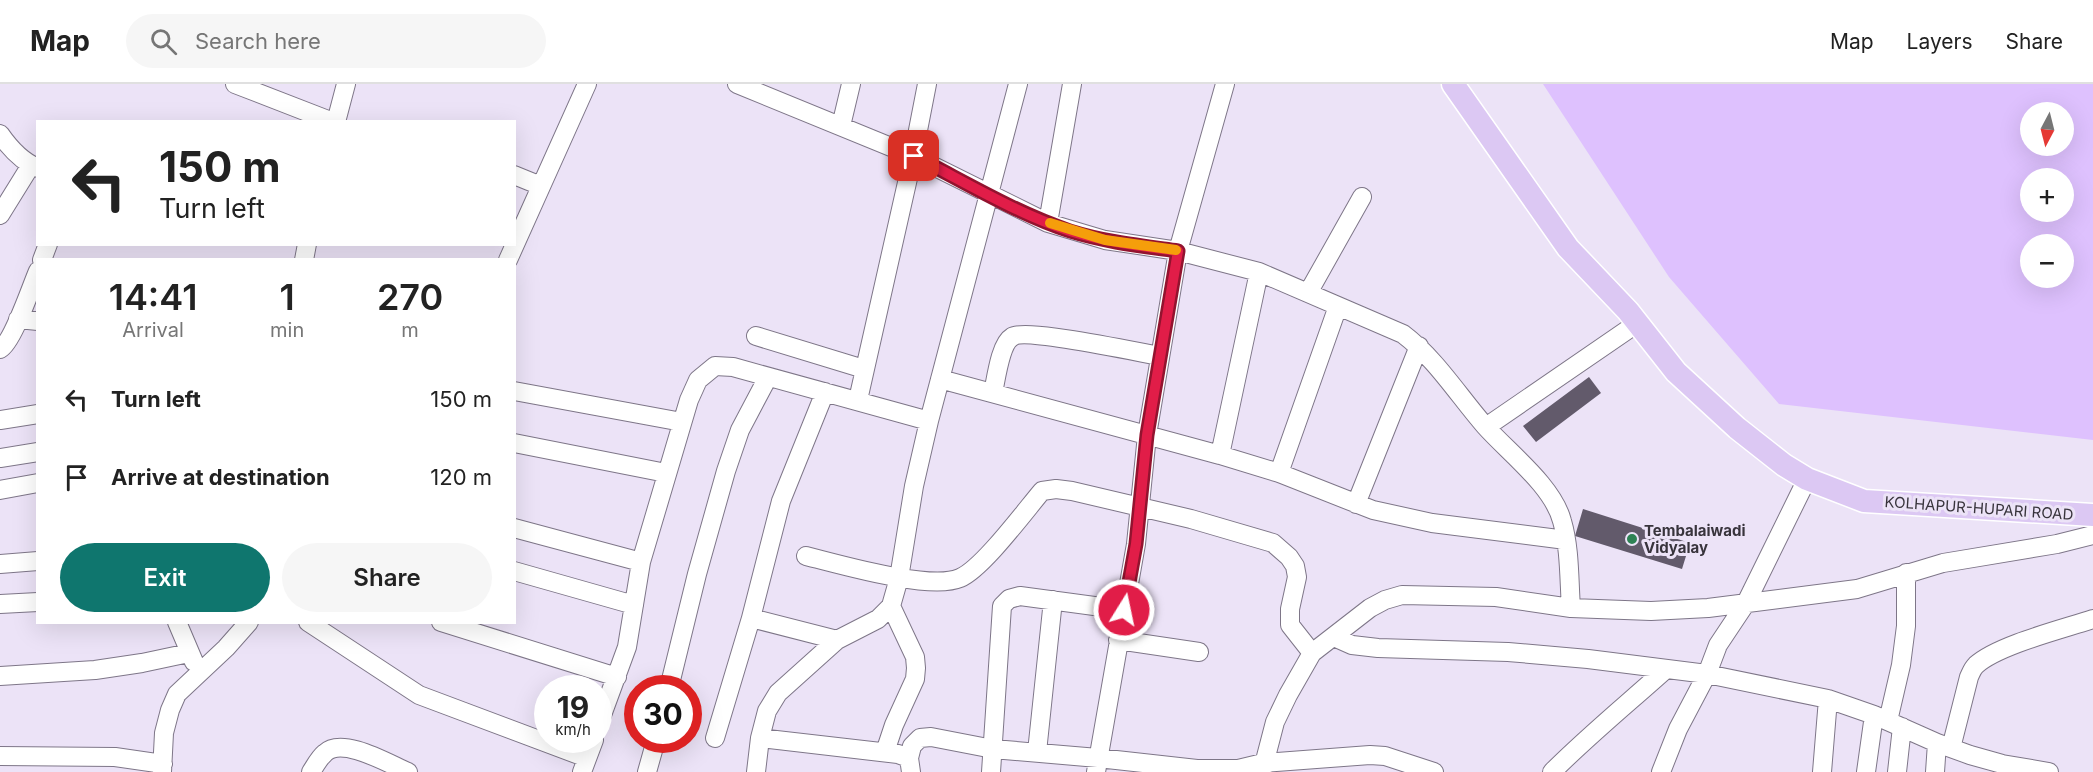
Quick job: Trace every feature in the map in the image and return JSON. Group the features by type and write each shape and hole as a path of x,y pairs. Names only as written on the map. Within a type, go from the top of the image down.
{"main road":[{"name":"KOLHAPUR-HUPARI ROAD","path":"1453,84 1568,248 1628,311 1676,372 1737,428 1784,465 1807,479 1864,501 2093,515"}],"street":[{"path":"235,84 257,88 330,120"},
{"path":"336,120 346,84"},
{"path":"516,242 587,84"},
{"path":"737,84 779,92 841,126 914,156 1048,223 1105,240 1178,251 1259,272 1403,334 1419,346 1486,427 1521,462 1554,501 1562,520 1566,540 1571,608"},
{"path":"841,126 851,84"},
{"path":"858,400 914,156 927,84"},
{"path":"756,772 760,738 767,711 778,693 837,640 878,620 891,606 899,578 914,486 929,420 1018,84"},
{"path":"1048,223 1072,84"},
{"path":"1097,765 1136,544 1147,435 1178,251 1225,84"},
{"path":"0,134 7,144 34,166 0,214"},
{"path":"516,177 541,186"},
{"path":"1308,293 1362,197"},
{"path":"1220,455 1259,272"},
{"path":"0,349 11,337 36,276"},
{"path":"1279,474 1338,306"},
{"path":"18,319 36,321"},
{"path":"1486,427 1636,324"},
{"path":"993,393 1005,344 1013,336 1025,334 1056,338 1160,356"},
{"path":"756,336 864,369"},
{"path":"1356,504 1419,346"},
{"path":"612,690 627,647 641,562 666,473 698,380 715,366 733,367 929,420"},
{"path":"672,675 726,471 740,430 768,377"},
{"path":"940,379 1220,455 1279,474 1373,510 1432,523 1566,540"},
{"path":"516,391 682,422"},
{"path":"715,738 751,618 781,501 825,392"},
{"path":"0,420 36,414"},
{"path":"516,443 666,473"},
{"path":"0,458 36,452"},
{"path":"1661,772 1678,729 1707,674 1718,645 1746,603 1807,479"},
{"path":"0,490 36,483"},
{"path":"806,556 899,578 941,581 960,578 984,559 1042,491 1056,489 1072,491 1191,519 1273,543 1295,566 1297,577 1290,609 1290,625 1312,653"},
{"path":"516,529 641,562"},
{"path":"1262,768 1275,722 1312,653 1370,608 1402,595 1496,597 1571,608 1651,611 1708,609 1857,589 1943,563 2057,544 2093,535"},
{"path":"0,564 36,561"},
{"path":"516,572 634,605"},
{"path":"1866,772 1888,721 1902,665 1906,626 1906,573"},
{"path":"991,772 1002,606 1009,599 1020,596 1124,610"},
{"path":"1037,752 1053,600"},
{"path":"0,604 36,602"},
{"path":"885,752 894,725 915,679 916,668 915,657 891,606"},
{"path":"751,618 837,640"},
{"path":"1935,772 1974,667 1983,659 2016,644 2093,619"},
{"path":"178,624 199,674"},
{"path":"0,756 115,757 162,768 165,733 170,710 177,694 226,648 247,624"},
{"path":"311,624 419,695 584,765"},
{"path":"447,624 617,677"},
{"path":"1334,637 1352,645 1378,648 1508,652 1588,658 1707,674 1828,699 2002,768 2049,772"},
{"path":"1118,640 1199,652"},
{"path":"0,676 95,670 189,653"},
{"path":"1552,772 1665,670"},
{"path":"1822,772 1828,699"},
{"path":"1888,721 1897,772"},
{"path":"910,765 912,746 920,738 931,737 993,749 1037,752 1097,765 1238,769 1370,755 1385,756 1434,772"},
{"path":"760,738 898,753 910,765"},
{"path":"311,772 326,752 336,746 349,747 408,772"},
{"path":"647,772 652,753"}],"shaded area":[{"path":"1543,84 2093,84 2093,440 1779,404 1669,277"}],"building":[{"path":"1589,377 1601,393 1536,442 1523,426"},
{"name":"Tembalaiwadi Vidyalay","path":"1583,509 1690,543 1682,569 1575,536"}],"slow traffic":[{"path":"1050,223 1105,240 1176,250"}],"place":[{"name":"Tembalaiwadi Vidyalay","path":"1632,539"}],"route":[{"path":"914,156 1048,223 1105,240 1178,251 1147,435 1136,544 1124,610"}]}
